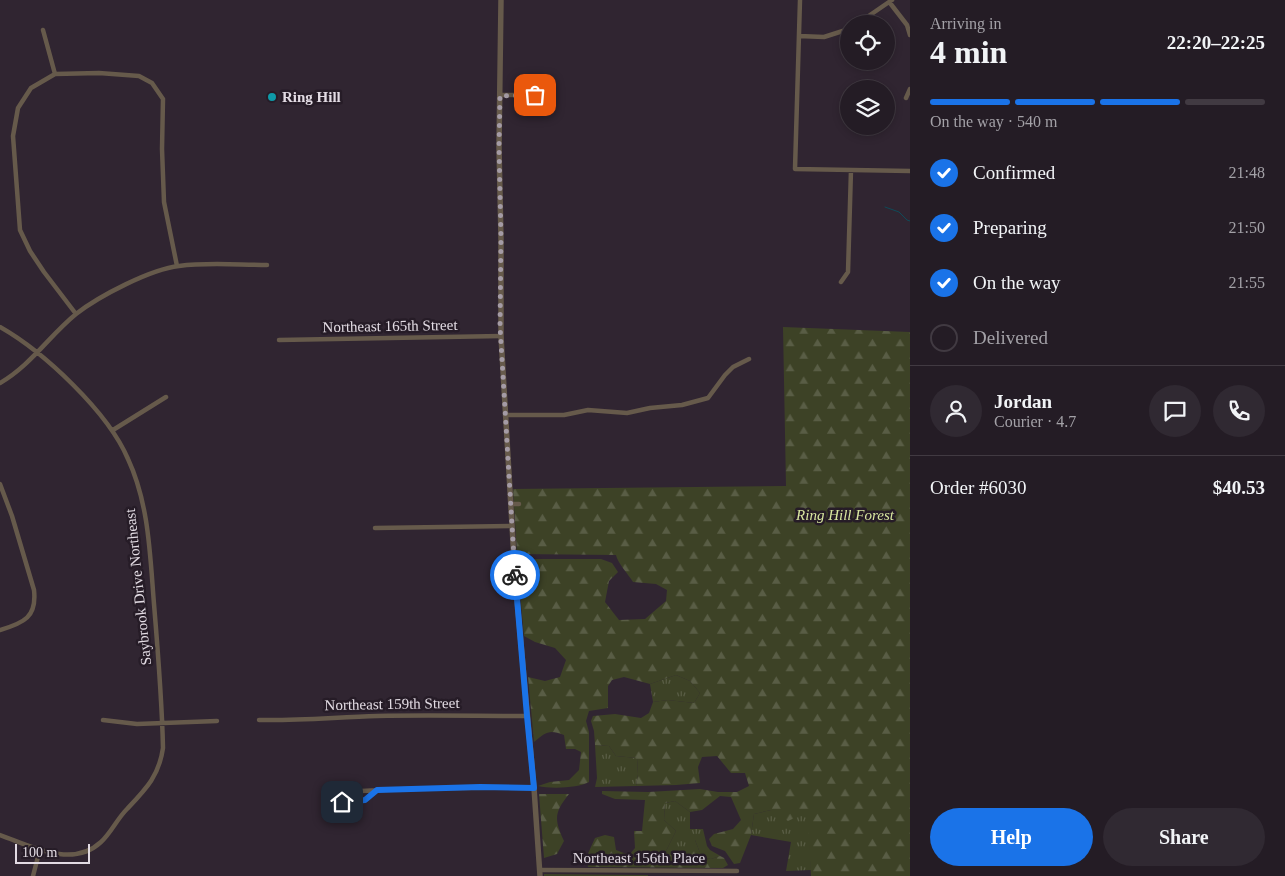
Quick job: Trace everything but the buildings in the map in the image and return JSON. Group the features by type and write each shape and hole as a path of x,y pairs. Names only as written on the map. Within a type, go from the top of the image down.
{"street":[{"path":"501,0 499,147 501,238 500,336 512,526 540,873"},
{"path":"800,0 795,169 910,171"},
{"path":"870,15 891,1 907,25 910,35"},
{"path":"43,30 55,74"},
{"path":"799,36 824,37 840,33"},
{"path":"76,314 30,251 20,230 12,136 18,108 32,88 55,74 100,73 139,76 152,83 164,99 162,150 164,202 177,266"},
{"path":"906,98 910,89"},
{"path":"500,96 535,95"},
{"path":"841,282 848,272 851,170"},
{"path":"0,383 24,367 76,314 134,281 177,266 204,264 267,265"},
{"name":"Saybrook Drive Northeast","path":"0,327 17,337 36,353 92,405 113,430 128,458 140,489 147,526 162,723 162,760 153,779 125,811 103,841 94,848 68,855 40,850"},
{"name":"Northeast 165th Street","path":"279,340 500,336"},
{"path":"505,415 564,414 588,410 627,413 650,408 682,405 708,398 733,367 750,360"},
{"path":"113,430 166,397"},
{"path":"0,484 12,516 34,590 34,607 30,615 24,621 0,630"},
{"path":"511,504 519,504"},
{"path":"375,528 512,526"},
{"name":"Northeast 159th Street","path":"259,720 292,721 310,718 395,716 527,716"},
{"path":"103,720 137,724 217,721"},
{"path":"377,790 365,800 336,802 334,798 336,793 341,792 377,790 480,787 534,788"},
{"path":"0,835 40,850 33,876"},
{"name":"Northeast 156th Place","path":"540,873 737,871"}],"green space":[{"name":"Ring Hill Forest","path":"783,327 910,332 910,876 811,876 807,812 788,821 771,810 754,814 751,835 740,863 734,864 725,851 712,846 709,839 714,834 733,829 741,820 731,797 720,796 702,810 690,812 675,801 665,803 664,820 676,831 665,853 669,862 682,862 689,840 695,840 702,858 711,859 720,856 724,858 728,865 723,868 588,867 586,858 595,838 605,835 614,837 616,850 629,855 635,848 634,831 642,831 645,800 615,799 602,794 602,791 648,792 700,789 718,792 737,792 749,786 745,773 731,773 717,756 702,757 698,767 700,783 636,786 638,774 637,758 616,756 609,746 595,745 591,721 593,716 615,714 641,718 649,713 653,702 668,700 694,703 700,693 690,681 676,675 650,684 624,677 612,680 608,686 608,708 589,711 586,721 589,732 589,782 579,786 538,786 550,782 569,780 579,770 581,752 575,749 566,749 564,735 555,732 545,734 534,742 528,677 545,681 560,677 566,660 555,648 535,642 524,636 517,559 601,559 612,563 618,572 609,581 605,602 619,620 645,619 666,601 667,590 656,584 633,582 620,565 616,555 517,554 513,489 786,486"},
{"path":"676,675 690,681 700,693 694,703 668,700 653,702 650,684"},
{"path":"595,745 609,746 616,756 637,758 638,774 636,786 595,787 597,778"},
{"path":"539,794 569,794 560,806 557,816 558,827 564,841 557,854 544,858"},
{"path":"675,801 690,812 690,829 703,829 707,846 710,850 724,858 720,856 711,859 702,858 695,840 682,862 669,862 665,853 676,831 664,820 665,803"},
{"path":"771,810 808,812 811,870 786,871 791,842 751,835 754,814"},
{"path":"544,874 648,875 648,876 544,876"}],"waterway":[{"path":"885,207 899,212 910,221"}],"way so far":[{"path":"515,575 500,326 502,261 499,147 500,96 535,95"}],"place":[{"name":"Ring Hill","path":"272,97"}],"route":[{"path":"342,802 365,800 377,790 389,789 534,788 515,575"}]}
